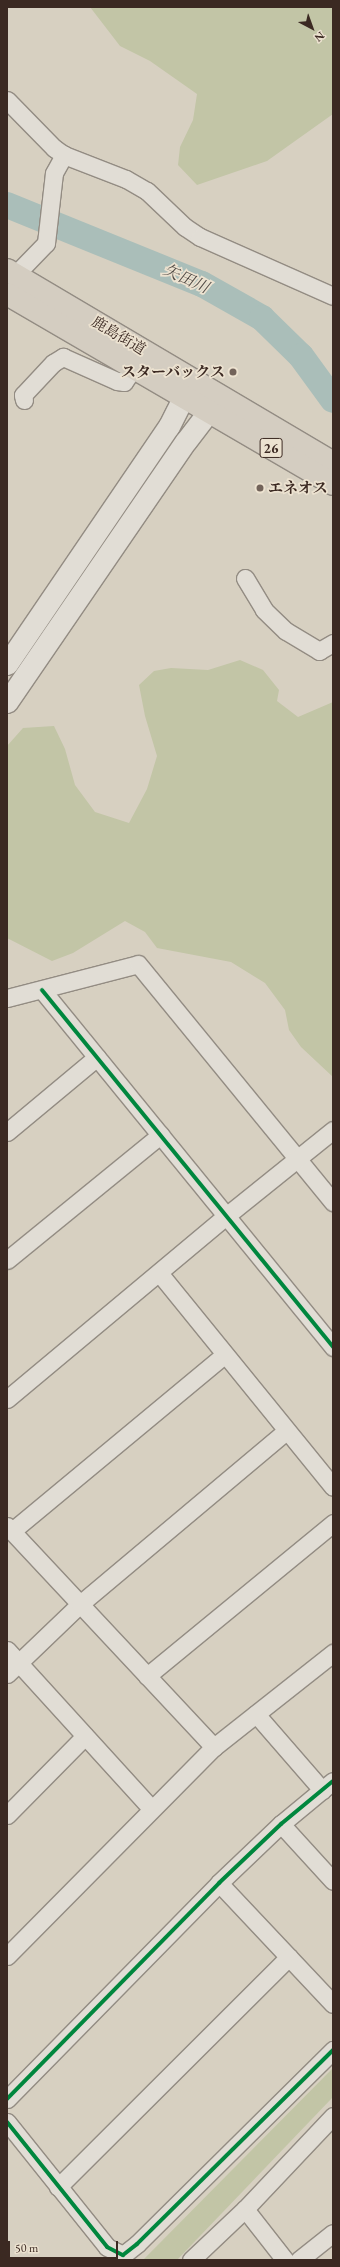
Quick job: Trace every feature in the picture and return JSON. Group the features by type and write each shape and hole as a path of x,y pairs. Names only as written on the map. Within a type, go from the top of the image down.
{"main road":[{"name":"鹿島街道","path":"11,272 187,388"},
{"name":"26","path":"7,294 134,367 187,388 215,404 333,463"},
{"name":"26","path":"215,404 333,484"}],"street":[{"path":"7,100 64,155 126,179 147,191 185,227 200,237 333,296"},
{"path":"11,272 46,244 54,173 64,155"},
{"path":"24,400 23,395 53,363 63,357 117,381 124,382 134,367"},
{"path":"7,664 169,426 187,388"},
{"path":"7,702 186,441 215,404"},
{"path":"245,578 264,610 277,624 319,651 333,644"},
{"path":"300,639 313,653"},
{"path":"7,998 138,964 333,1202"},
{"path":"42,990 333,1346"},
{"path":"7,1132 97,1057"},
{"path":"7,1399 160,1274 226,1216 333,1130"},
{"path":"7,1260 160,1135"},
{"path":"160,1274 333,1488"},
{"path":"214,1747 10,1529 224,1355"},
{"path":"13,1668 80,1604 286,1431"},
{"path":"147,1676 333,1523"},
{"path":"7,1650 13,1668 85,1736 152,1808"},
{"path":"7,1956 214,1747 333,1653"},
{"path":"7,2099 281,1824 327,1785 256,1714"},
{"path":"7,1815 85,1736"},
{"path":"281,1824 333,1881"},
{"path":"220,1884 333,2004"},
{"path":"58,2186 289,1957"},
{"path":"7,2122 107,2247 123,2255 137,2244 333,2050"},
{"path":"191,2260 245,2209 333,2116"},
{"path":"245,2209 285,2260"},
{"path":"300,2260 333,2233"}],"green space":[{"path":"90,7 333,7 333,114 267,161 197,185 178,165 180,147 193,120 197,94 150,61 120,46"},
{"path":"240,660 263,670 279,690 277,701 298,717 333,702 333,1077 301,1047 289,1030 285,1010 265,983 231,962 157,948 145,932 125,921 73,953 52,961 7,938 7,746 23,728 54,726 65,749 75,785 95,812 129,823 147,789 157,756 145,716 139,685 154,671 171,668 208,670"},
{"path":"333,2068 333,2097 177,2260 143,2260"}],"waterway":[{"name":"矢田川","path":"7,205 202,284 262,318 301,356 333,400"}],"cycle path":[{"path":"42,990 333,1347"},
{"path":"7,2099 219,1883 281,1824 333,1781"},
{"path":"7,2122 107,2247 123,2255 137,2244 333,2050"}],"place":[{"name":"スターバックス","path":"233,372"},
{"name":"エネオス","path":"260,488"}]}
